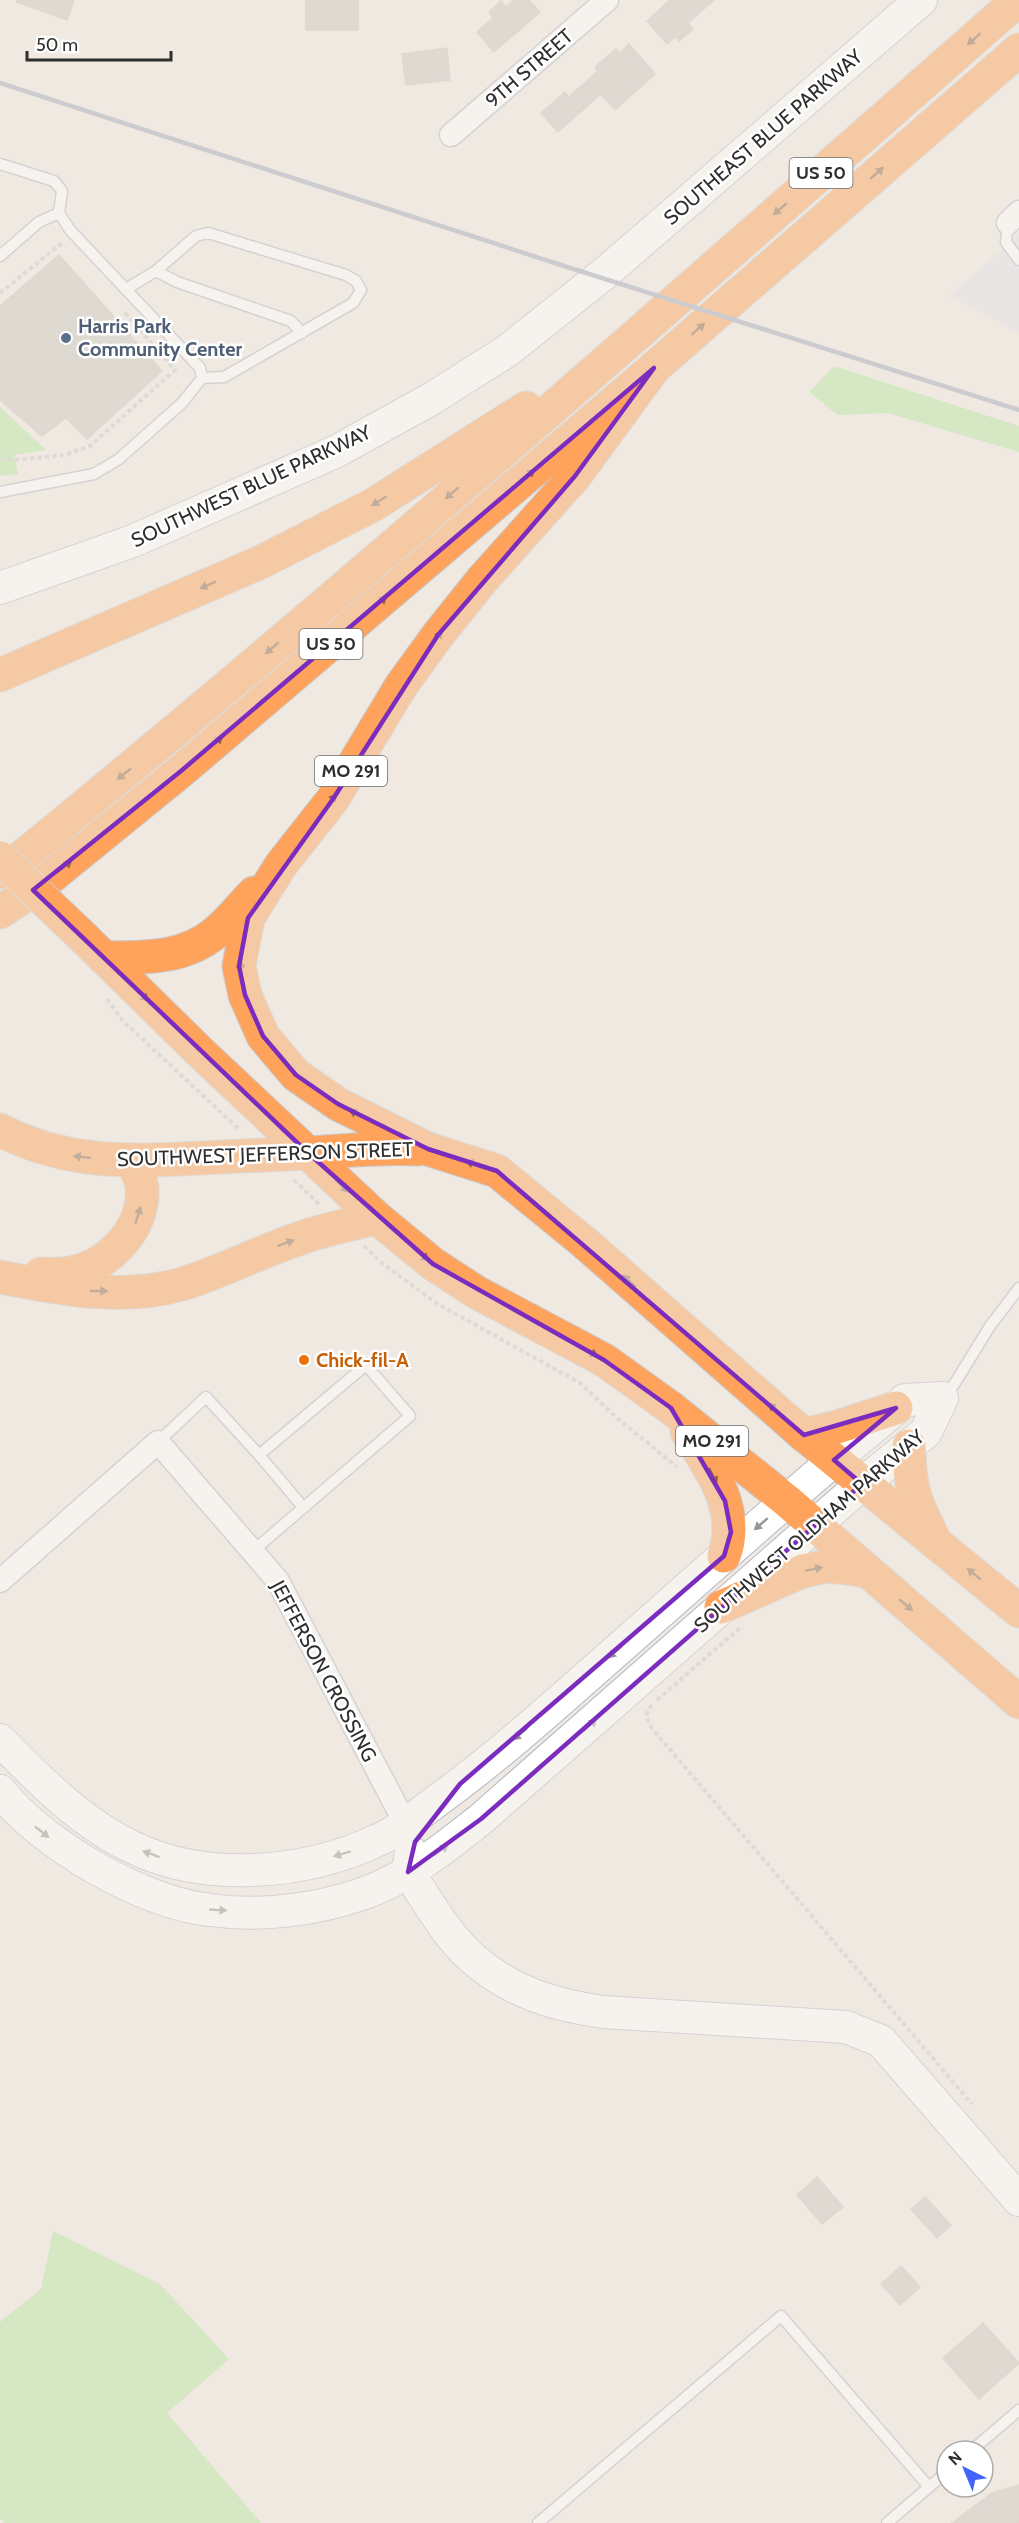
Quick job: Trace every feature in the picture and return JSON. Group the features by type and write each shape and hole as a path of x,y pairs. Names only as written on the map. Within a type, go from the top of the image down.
{"highway":[{"name":"US 50","path":"0,872 22,857 157,747 624,346 1018,0"},
{"name":"US 50","path":"0,912 41,885 181,771 654,368 1019,50"},
{"path":"0,675 261,562 373,505 624,346"},
{"name":"MO 291","path":"95,949 168,956 188,949 214,934 281,865 333,799 401,686 438,635 482,580 575,476 654,368"},
{"path":"0,686 32,662"},
{"name":"MO 291","path":"0,858 95,949 302,1167 368,1230 433,1264 476,1292 604,1360 671,1408 787,1502 1019,1702"},
{"name":"MO 291","path":"281,865 248,918 239,966 245,995 263,1036 296,1075 338,1104 428,1149 497,1171 585,1243 862,1484 1019,1611"},
{"name":"SOUTHWEST JEFFERSON STREET","path":"0,1130 21,1141 74,1157 134,1162 302,1167 380,1147 428,1149"},
{"path":"0,1276 70,1273 103,1259 120,1245 136,1223 141,1204 142,1186 134,1162"},
{"path":"0,1276 94,1292 141,1290 181,1284 301,1238 368,1230"},
{"path":"671,1408 706,1462 725,1501 731,1532 724,1556"},
{"path":"804,1435 896,1408"},
{"path":"909,1446 909,1475 916,1503 937,1544"},
{"path":"734,1615 771,1583 803,1571 828,1566 867,1571"}],"street":[{"name":"9TH STREET","path":"451,135 607,0"},
{"name":"SOUTHEAST BLUE PARKWAY","path":"605,273 921,0"},
{"name":"SOUTHWEST BLUE PARKWAY","path":"0,588 133,542 337,451 431,399 507,351 605,273"},
{"name":"SOUTHWEST OLDHAM PARKWAY","path":"0,1740 74,1810 107,1834 134,1849 166,1860 204,1868 260,1869 346,1854 381,1839 460,1784 905,1400 942,1398 926,1432 815,1526 734,1615 481,1820 408,1872 364,1893 301,1909 254,1912 209,1910 166,1899 81,1859 39,1831 0,1791"},
{"name":"JEFFERSON CROSSING","path":"158,1442 278,1581 405,1823"},
{"path":"0,1581 158,1442"},
{"path":"460,1784 415,1842 408,1859 408,1872 446,1929 472,1958 528,1994 563,2006 603,2012 846,2027 881,2041 1019,2200"},
{"path":"301,1909 383,1860 402,1838 405,1823"}],"lane":[{"path":"0,164 54,181 62,191 60,213 70,230 200,368 202,378"},
{"path":"0,256 39,222 60,213"},
{"path":"1014,217 1006,242 1019,260"},
{"path":"0,492 94,474 119,459 182,403 202,378 224,377 353,303 360,290 356,281 346,275 208,233 196,236 156,271 126,290"},
{"path":"156,271 177,282 291,321 302,333"},
{"path":"942,1398 955,1383 990,1326 1019,1288"},
{"path":"253,1551 410,1416 366,1365 260,1455"},
{"path":"158,1442 206,1397 260,1455 303,1507"},
{"path":"538,2523 781,2316 929,2487"},
{"path":"985,2439 1019,2410"},
{"path":"887,2523 935,2482"}],"path":[{"path":"0,293 63,242 70,251"},
{"path":"0,459 15,460 65,455 90,446 175,370 115,302"},
{"path":"302,1167 328,1212"},
{"path":"368,1230 383,1264 438,1304 580,1383 626,1426 681,1469"},
{"path":"734,1615 650,1706 646,1712 646,1718 654,1732 972,2105"}],"highlighted area":[{"path":"654,368 575,476 438,635 333,799 248,918 239,966 245,995 263,1036 296,1075 338,1104 428,1149 497,1171 804,1435 896,1408 834,1460 862,1484 481,1819 408,1872 415,1842 460,1784 724,1556 731,1532 725,1501 671,1408 604,1360 433,1264 308,1153 33,890 181,771"}],"shaded area":[{"path":"1019,235 1019,333 949,296"}],"green space":[{"path":"834,366 1019,426 1019,452 888,413 838,415 809,392"},
{"path":"0,407 46,450 14,455 18,474 0,476"},
{"path":"53,2231 160,2284 229,2359 167,2413 261,2523 4,2523 0,2518 0,2322 41,2289"}],"building":[{"path":"17,0 74,0 67,20 17,2"},
{"path":"306,0 358,0 358,30 306,30"},
{"path":"514,0 529,0 540,12 494,52 477,32 493,18 489,12 501,1 506,7"},
{"path":"670,0 714,0 688,23 693,29 679,41 675,37 667,44 647,21"},
{"path":"629,44 655,74 615,110 601,94 558,132 541,113 565,92 569,97 598,71 595,67 616,49 620,53"},
{"path":"447,48 450,80 406,85 402,54"},
{"name":"Harris Park Community Center","path":"59,255 162,371 87,439 66,418 42,436 0,400 0,306"},
{"path":"817,2177 843,2207 822,2224 797,2195"},
{"path":"925,2197 951,2225 937,2238 911,2209"},
{"path":"901,2266 920,2287 900,2305 881,2284"},
{"path":"983,2323 1019,2363 979,2399 943,2358"},
{"path":"1019,2485 1019,2523 952,2523 984,2499 995,2499 995,2492"}],"railway":[{"path":"0,83 564,266 1019,410"}],"place":[{"name":"Harris Park Community Center","path":"66,338"},
{"name":"Chick-fil-A","path":"304,1360"}]}
